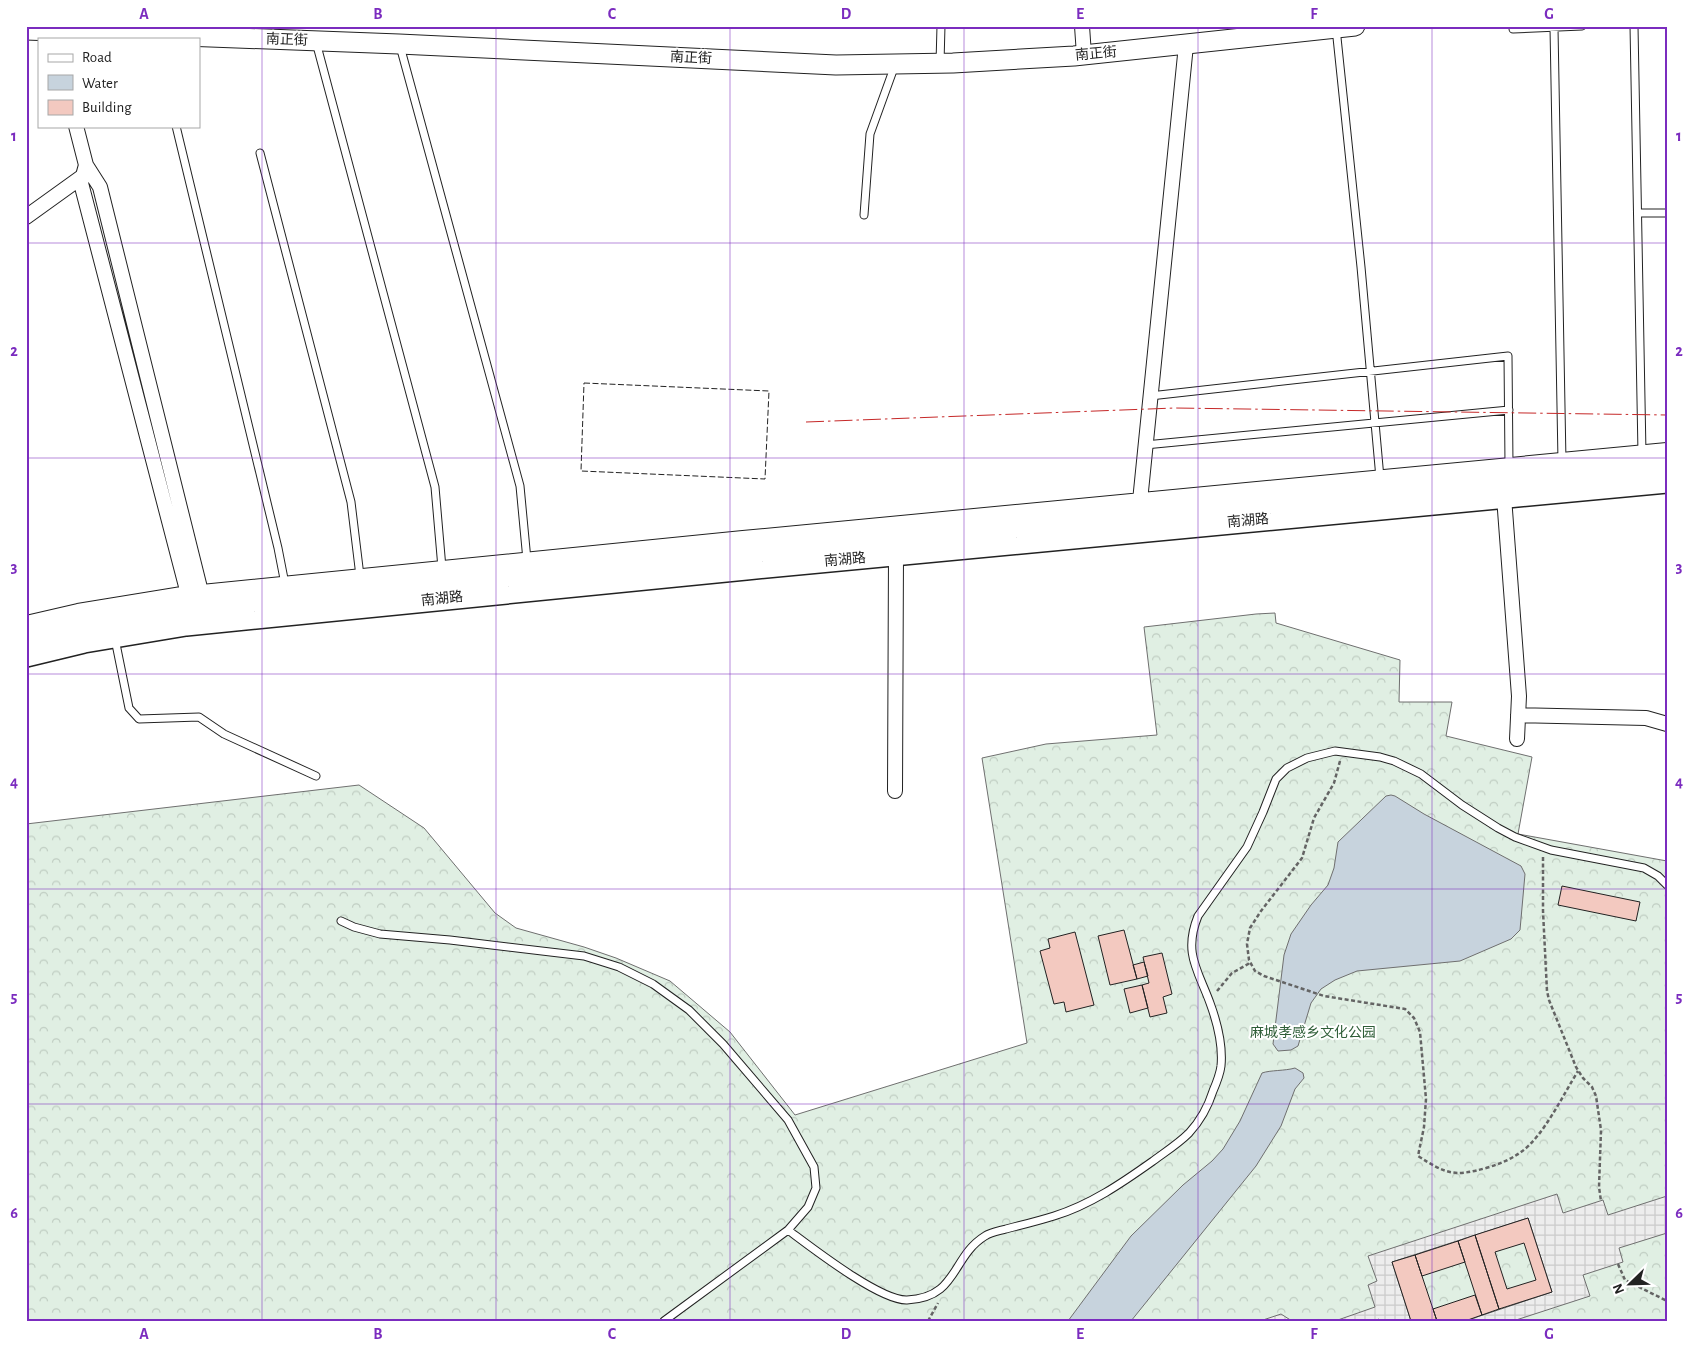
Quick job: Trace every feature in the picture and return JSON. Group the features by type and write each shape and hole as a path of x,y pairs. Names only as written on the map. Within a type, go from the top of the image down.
{"main road":[{"name":"南湖路","path":"26,638 90,624 184,608 1667,465"},
{"name":"南湖路","path":"26,656 114,636 186,625 1667,482"}],"street":[{"path":"1082,26 1084,55"},
{"name":"南正街","path":"200,38 399,44 836,65 894,65 1084,55 1355,26"},
{"name":"南正街","path":"26,30 52,35 194,38"},
{"path":"1140,501 1186,44"},
{"path":"76,128 85,171 81,183 195,593"},
{"path":"26,217 85,171"},
{"path":"26,623 126,602 195,593 1667,450"},
{"path":"1504,497 1519,696 1517,739"},
{"path":"895,791 896,555"},
{"path":"1518,715 1646,718 1667,724"}],"lane":[{"path":"940,64 941,26"},
{"path":"1513,26 1513,29 1582,26"},
{"path":"1634,26 1642,453"},
{"path":"1336,28 1380,478"},
{"path":"1554,28 1562,461"},
{"path":"316,41 435,487 442,568"},
{"path":"399,44 520,486 526,560"},
{"path":"864,215 870,134 878,106 894,65"},
{"path":"176,128 278,548 285,584"},
{"path":"260,153 351,502 360,576"},
{"path":"1638,213 1667,213"},
{"path":"1150,396 1508,356 1509,465"},
{"path":"1145,445 1509,410"},
{"path":"114,636 128,708 139,719 199,717 224,734 316,776"},
{"path":"788,1230 834,1264 888,1297 905,1300 920,1299 930,1296 947,1284 969,1250 984,1236 1056,1216 1086,1203 1110,1190 1178,1144 1189,1133 1207,1108 1221,1066 1217,1026 1197,975 1193,958 1192,937 1198,916 1247,847 1264,812 1273,785 1281,773 1307,758 1328,752 1380,757 1421,774 1462,805 1516,837 1544,848 1644,868 1658,876 1667,885"},
{"path":"342,921 367,932 584,956 619,966 670,995 707,1026 788,1120 810,1158 816,1178 813,1198 808,1207 788,1230 664,1321"}],"path":[{"path":"1342,752 1334,783 1314,818 1302,858 1250,928 1247,944 1250,963 1255,971 1264,976 1324,996 1405,1010 1414,1018 1420,1032 1426,1099 1424,1127 1418,1156 1439,1169 1450,1173 1465,1174 1483,1169 1500,1164 1522,1152 1538,1136 1578,1071"},
{"path":"1544,848 1543,894 1547,991 1578,1071 1592,1087 1599,1109 1601,1130 1599,1187 1601,1201"},
{"path":"1207,997 1216,992 1232,973 1250,963"},
{"path":"1618,1264 1625,1280 1667,1301"}],"green space":[{"name":"麻城孝感乡文化公园","path":"1275,613 1276,623 1400,660 1399,702 1452,702 1446,736 1532,757 1518,834 1667,861 1667,1321 26,1321 26,824 359,785 424,828 495,913 516,928 616,958 670,981 730,1032 795,1115 1027,1043 982,758 1046,744 1157,735 1144,627"}],"shaded area":[{"path":"1557,1194 1563,1213 1603,1200 1608,1215 1667,1196 1667,1233 1619,1248 1623,1262 1583,1275 1590,1296 1513,1321 1465,1321 1552,1292 1528,1218 1392,1262 1411,1321 1380,1321 1379,1319 1374,1321 1335,1321 1375,1307 1368,1285 1377,1281 1368,1256"},
{"path":"1281,1314 1292,1321 1260,1321"}],"water":[{"path":"1391,795 1521,866 1525,874 1520,930 1511,939 1460,961 1357,971 1335,980 1321,989 1311,1003 1298,1046 1291,1050 1278,1051 1273,1044 1284,955 1291,934 1311,905 1328,885 1334,868 1338,842 1386,796"},
{"path":"1295,1068 1303,1073 1304,1078 1295,1089 1281,1126 1256,1166 1131,1321 1068,1321 1131,1236 1223,1149 1240,1121 1262,1073"}],"building":[{"path":"1562,886 1640,902 1636,921 1558,905"},
{"path":"1124,930 1137,979 1110,985 1098,936"},
{"path":"1075,932 1094,1005 1066,1012 1064,1002 1054,1004 1040,951 1050,948 1048,939"},
{"path":"1162,953 1172,994 1163,997 1167,1013 1150,1017 1142,985 1149,983 1143,957"},
{"path":"1144,962 1148,976 1137,979 1133,965"},
{"path":"1142,985 1148,1008 1130,1013 1124,989"},
{"path":"1528,1218 1552,1292 1499,1309 1475,1235","holes":["1524,1243 1536,1280 1507,1289 1495,1252"]},
{"path":"1475,1235 1499,1309 1482,1315 1458,1241"},
{"path":"1458,1241 1465,1262 1422,1276 1415,1255"},
{"path":"1415,1255 1437,1321 1411,1321 1392,1262"},
{"path":"1475,1295 1482,1315 1465,1321 1437,1321 1433,1309"}],"fence":[{"path":"584,383 769,391 765,479 581,471 584,383"}],"power":[{"path":"806,422 1175,408 1667,415"}]}
